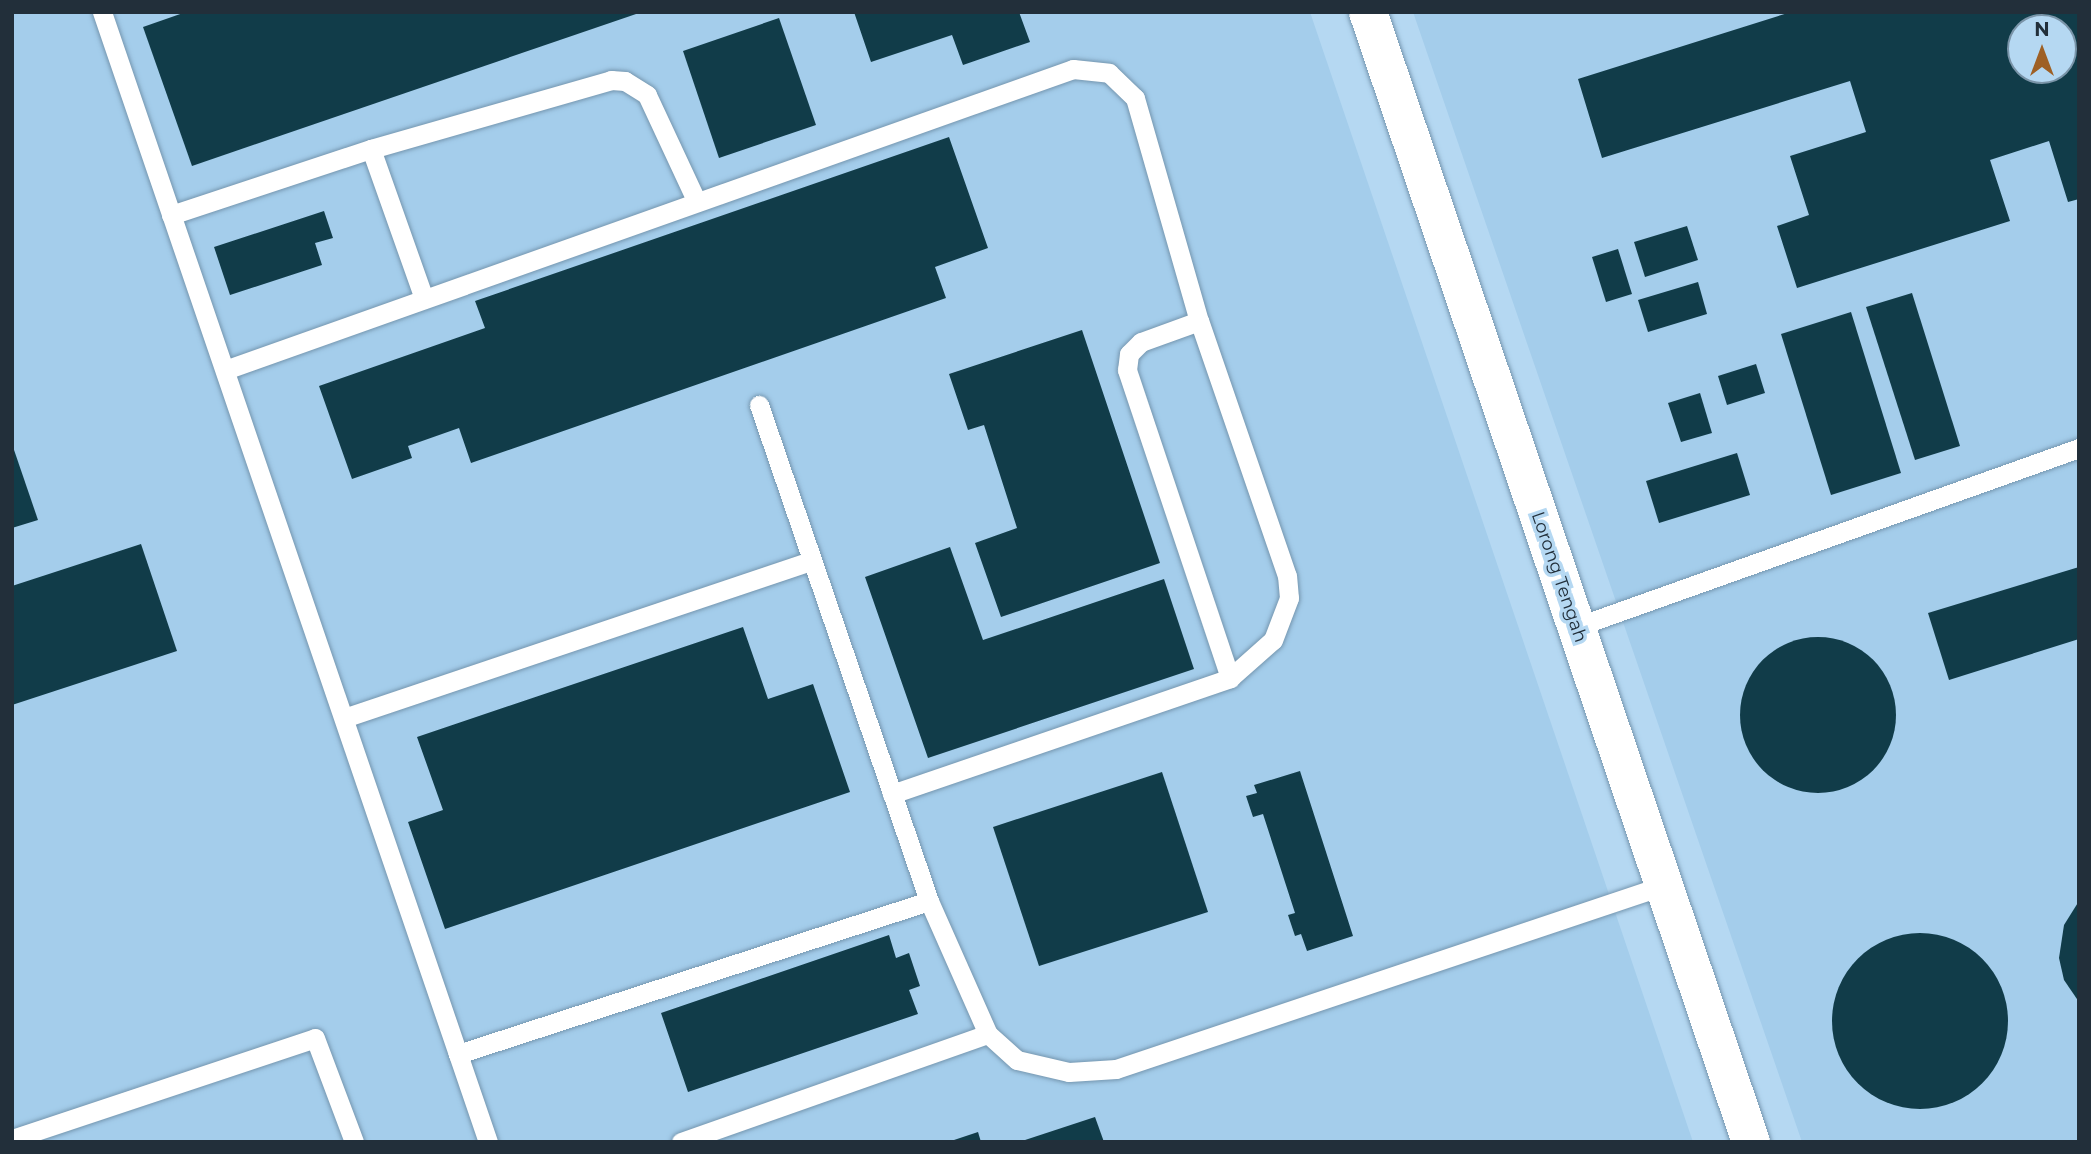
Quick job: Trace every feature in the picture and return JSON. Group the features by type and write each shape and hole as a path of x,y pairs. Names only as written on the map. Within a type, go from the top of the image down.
{"street":[{"name":"Lorong Tengah","path":"1368,12 1751,1142"}],"lane":[{"path":"102,12 488,1142"},
{"path":"225,370 1073,69 1091,68 1116,78 1135,99 1199,321 1287,576 1284,620 1273,640 1230,678 892,794"},
{"path":"172,215 371,149 598,82 625,81 647,95 697,202"},
{"path":"371,149 424,299"},
{"path":"1199,321 1141,342 1129,354 1127,370 1230,678"},
{"path":"759,405 929,901 988,1034 1017,1059 1043,1069 1095,1073 1116,1069 1665,885"},
{"path":"1576,627 2079,447"},
{"path":"344,718 811,561"},
{"path":"458,1054 929,901"},
{"path":"681,1142 988,1034"},
{"path":"12,1139 315,1038 354,1142"}],"shaded area":[{"path":"12,12 1310,12 1693,1142 12,1142"},
{"path":"1413,12 2079,12 2079,1141 1802,1142"}],"building":[{"path":"186,12 639,13 192,166 143,27"},
{"path":"854,12 1019,12 1030,42 963,65 952,35 871,62"},
{"path":"1791,12 2079,12 2079,199 2068,202 2049,141 1990,160 2010,221 1797,288 1777,226 1809,215 1790,156 1866,132 1850,81 1602,158 1578,79"},
{"path":"779,18 816,125 719,158 683,51"},
{"path":"949,137 988,248 935,267 946,298 471,463 459,428 408,446 412,458 352,479 319,386 485,328 475,301"},
{"path":"324,211 333,238 315,243 322,265 230,295 214,247"},
{"path":"1687,226 1698,260 1645,277 1634,242"},
{"path":"1618,249 1632,294 1606,302 1592,257"},
{"path":"1698,282 1707,314 1648,332 1638,300"},
{"path":"1912,293 1960,446 1915,460 1866,307"},
{"path":"1851,312 1901,473 1831,495 1781,334"},
{"path":"1082,330 1160,563 1001,617 975,543 1017,528 984,425 968,430 949,374"},
{"path":"1756,364 1765,393 1727,405 1718,376"},
{"path":"1700,393 1712,433 1681,442 1668,403"},
{"path":"12,444 38,520 12,528"},
{"path":"1737,453 1750,495 1659,523 1646,481"},
{"path":"141,544 177,651 12,705 12,586"},
{"path":"950,547 983,640 1164,579 1194,669 928,758 865,577"},
{"path":"2079,567 2079,639 1949,680 1928,613"},
{"path":"743,627 768,699 813,684 850,792 445,929 408,822 443,810 417,737"},
{"path":"1818,637 1848,643 1873,660 1890,685 1896,715 1890,745 1873,770 1848,787 1818,793 1788,787 1763,770 1746,745 1740,715 1746,685 1763,660 1788,643"},
{"path":"1300,771 1353,936 1307,951 1301,934 1295,936 1288,915 1295,913 1263,814 1253,817 1246,796 1257,793 1254,785"},
{"path":"1162,772 1208,912 1039,966 993,827"},
{"path":"2079,901 2079,1002 2064,980 2059,958 2064,925"},
{"path":"1920,933 1954,940 1982,959 2001,987 2008,1021 2001,1055 1982,1083 1954,1102 1920,1109 1886,1102 1858,1083 1839,1055 1832,1021 1839,987 1858,959 1886,940"},
{"path":"889,935 896,958 909,953 920,986 909,990 918,1014 688,1092 661,1013"},
{"path":"1095,1117 1104,1142 1022,1142 1022,1141"},
{"path":"978,1132 981,1142 951,1141"}]}
